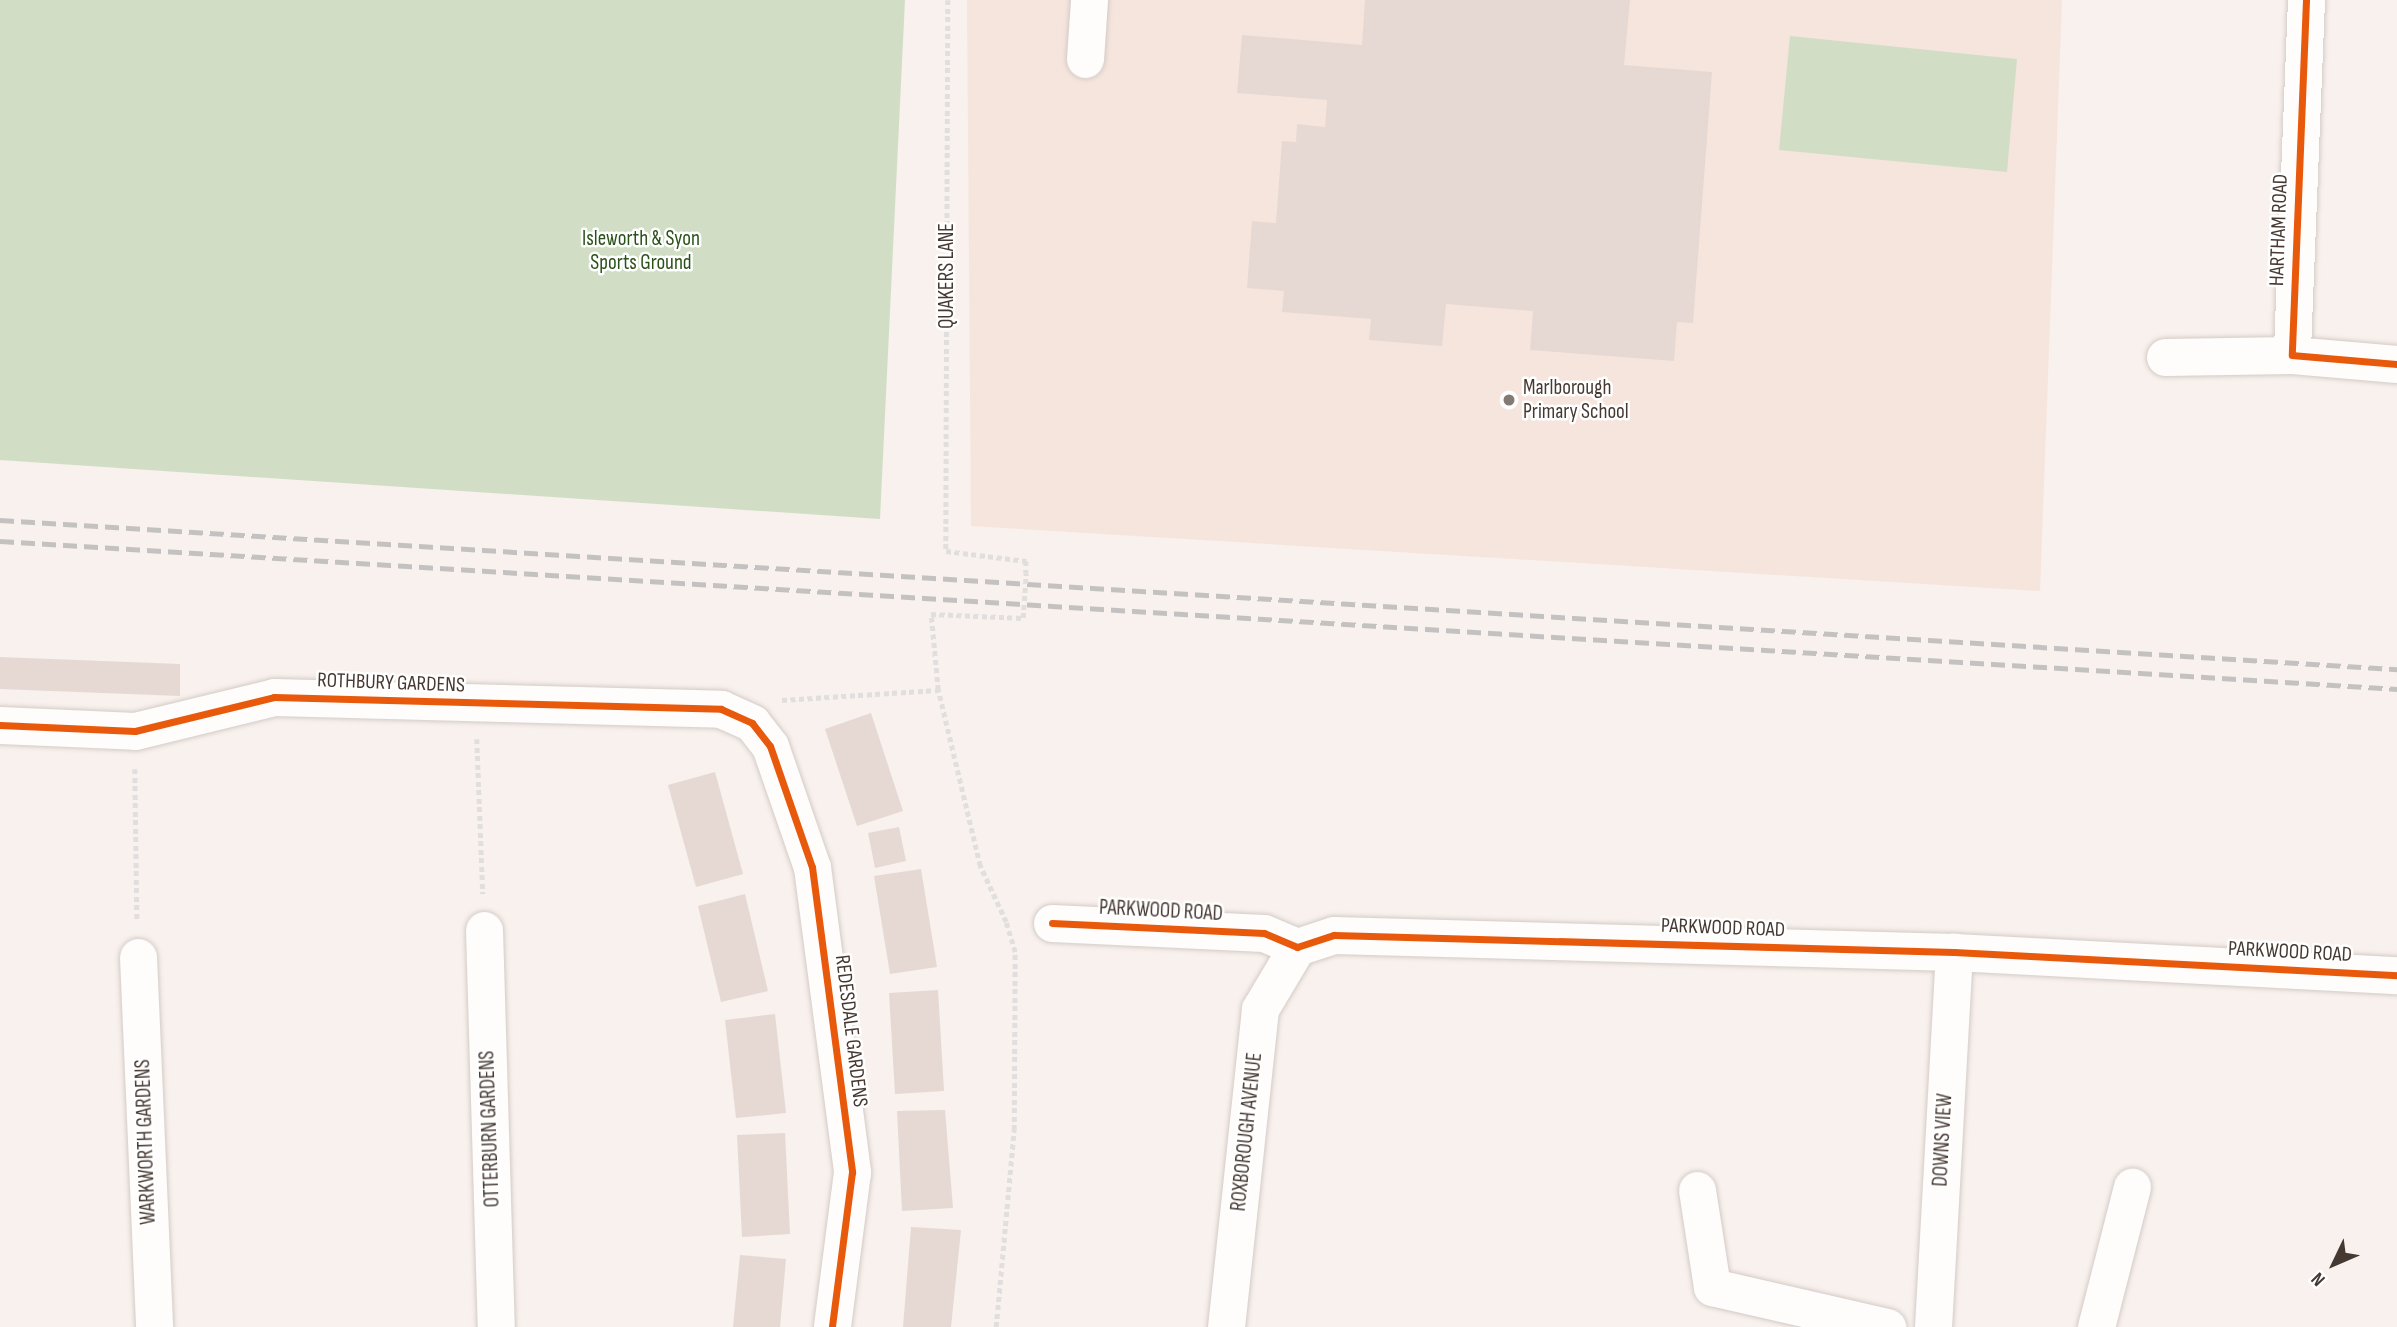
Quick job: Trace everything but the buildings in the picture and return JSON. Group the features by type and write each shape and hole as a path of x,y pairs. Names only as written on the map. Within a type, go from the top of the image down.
{"street":[{"path":"1085,59 1089,0"},
{"name":"HARTHAM ROAD","path":"2292,355 2306,0"},
{"path":"2165,357 2292,355 2397,364"},
{"name":"ROTHBURY GARDENS","path":"0,725 135,731 274,696 476,704 721,709 761,734"},
{"name":"REDESDALE GARDENS","path":"761,734 812,867 852,1172 832,1327"},
{"name":"PARKWOOD ROAD","path":"1052,923 1264,933 1297,947 1334,935 1954,952 2397,975"},
{"name":"OTTERBURN GARDENS","path":"484,930 496,1327"},
{"name":"ROXBOROUGH AVENUE","path":"1226,1327 1260,1009 1297,947"},
{"name":"DOWNS VIEW","path":"1933,1327 1954,952"},
{"name":"WARKWORTH GARDENS","path":"138,957 154,1327"},
{"path":"2096,1327 2132,1187"},
{"path":"1697,1190 1712,1287 1887,1327"}],"path":[{"path":"761,734 773,700 938,690 980,866 1015,952 1014,1130 996,1327"},
{"path":"476,704 484,930"},
{"path":"135,731 138,957"}],"shaded area":[{"name":"Marlborough Primary School","path":"967,0 2062,0 2040,591 971,526"}],"green space":[{"name":"Isleworth & Syon Sports Ground","path":"0,0 905,0 880,519 0,460"},
{"path":"1790,36 2017,59 2007,172 1779,150"}],"railway":[{"path":"0,520 2397,669"},
{"path":"0,541 2397,689"}],"cycle path":[{"path":"2306,0 2292,355 2397,364"},
{"path":"0,725 135,731 274,697 721,709 752,723 770,746 812,867 852,1172 832,1327"},
{"path":"1052,923 1264,933 1297,947 1334,935 1954,952 2397,975"}],"place":[{"name":"Marlborough Primary School","path":"1509,400"}]}
